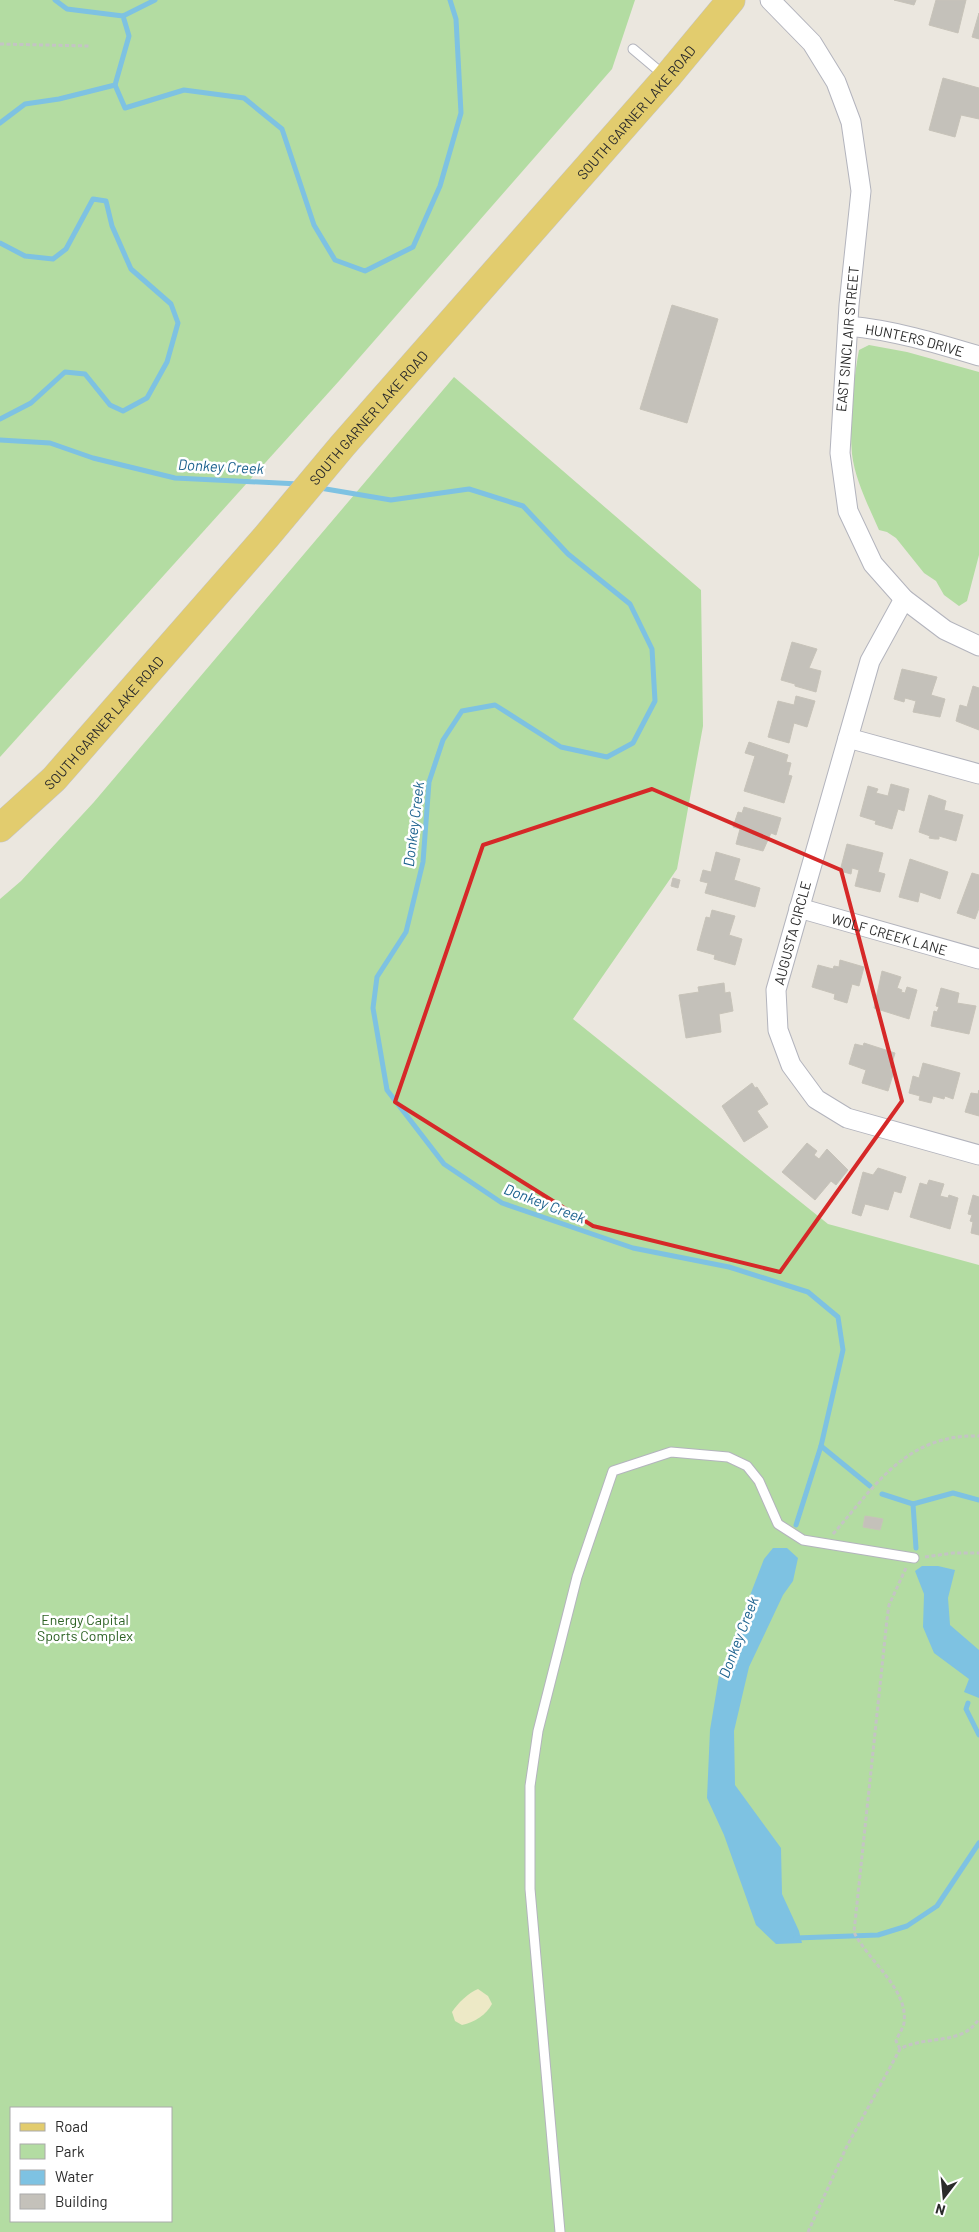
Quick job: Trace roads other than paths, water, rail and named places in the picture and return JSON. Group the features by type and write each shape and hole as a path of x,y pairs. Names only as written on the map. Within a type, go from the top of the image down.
{"main road":[{"name":"SOUTH GARNER LAKE ROAD","path":"0,828 54,779 731,0"}],"street":[{"name":"EAST SINCLAIR STREET","path":"770,0 812,43 836,82 851,122 861,192 848,326 840,453 848,511 873,564 904,600 945,630 979,646"},
{"name":"HUNTERS DRIVE","path":"848,326 874,328 979,356"},
{"name":"AUGUSTA CIRCLE","path":"904,600 870,660 776,990 778,1030 790,1065 816,1099 847,1118 979,1155"},
{"path":"848,738 979,774"},
{"name":"WOLF CREEK LANE","path":"799,908 979,959"}],"lane":[{"path":"633,49 666,77"},
{"path":"560,2232 530,1889 530,1786 538,1731 577,1577 613,1471 671,1452 728,1457 747,1466 759,1481 778,1524 803,1540 914,1558"}],"water":[{"path":"773,1548 787,1548 798,1558 793,1581 783,1595 749,1667 734,1731 735,1785 781,1848 782,1894 799,1931 802,1943 776,1944 756,1925 724,1835 707,1798 710,1730 719,1676 764,1559"},
{"path":"922,1566 938,1566 955,1570 948,1598 950,1625 979,1650 979,1698 964,1692 969,1679 934,1653 923,1627 924,1594 915,1571"}],"waterway":[{"path":"0,123 25,104 59,99 115,85 129,36 123,16 67,9 55,0"},
{"path":"123,16 155,0"},
{"path":"115,85 125,108 184,90 244,98 282,129 314,225 335,260 365,271 413,247 440,186 461,113 456,19 450,0"},
{"path":"0,243 25,256 53,259 66,249 93,199 106,201 112,226 131,269 171,304 178,323 167,362 147,398 123,411 110,405 85,374 65,372 31,403 0,419"},
{"name":"Donkey Creek","path":"0,440 50,443 93,458 175,478 299,484"},
{"name":"Donkey Creek","path":"320,488 391,500 469,489 523,506 568,554 630,604 652,649 655,701 633,743 607,757 561,747 495,705 462,711 443,740 429,782 423,862 406,932 377,977 373,1008 387,1090 444,1164 502,1203 633,1248 729,1267 808,1292 838,1317 843,1350 821,1446 870,1486"},
{"name":"Donkey Creek","path":"796,1525 821,1446"},
{"name":"Donkey Creek","path":"916,1548 913,1504 953,1493 979,1500"},
{"name":"Donkey Creek","path":"882,1494 913,1504"},
{"name":"Donkey Creek","path":"968,1703 966,1709 979,1735"},
{"name":"Donkey Creek","path":"796,1938 878,1935 907,1926 937,1906 979,1843"}],"park label":[{"name":"Energy Capital Sports Complex","path":"85,1628"}]}
